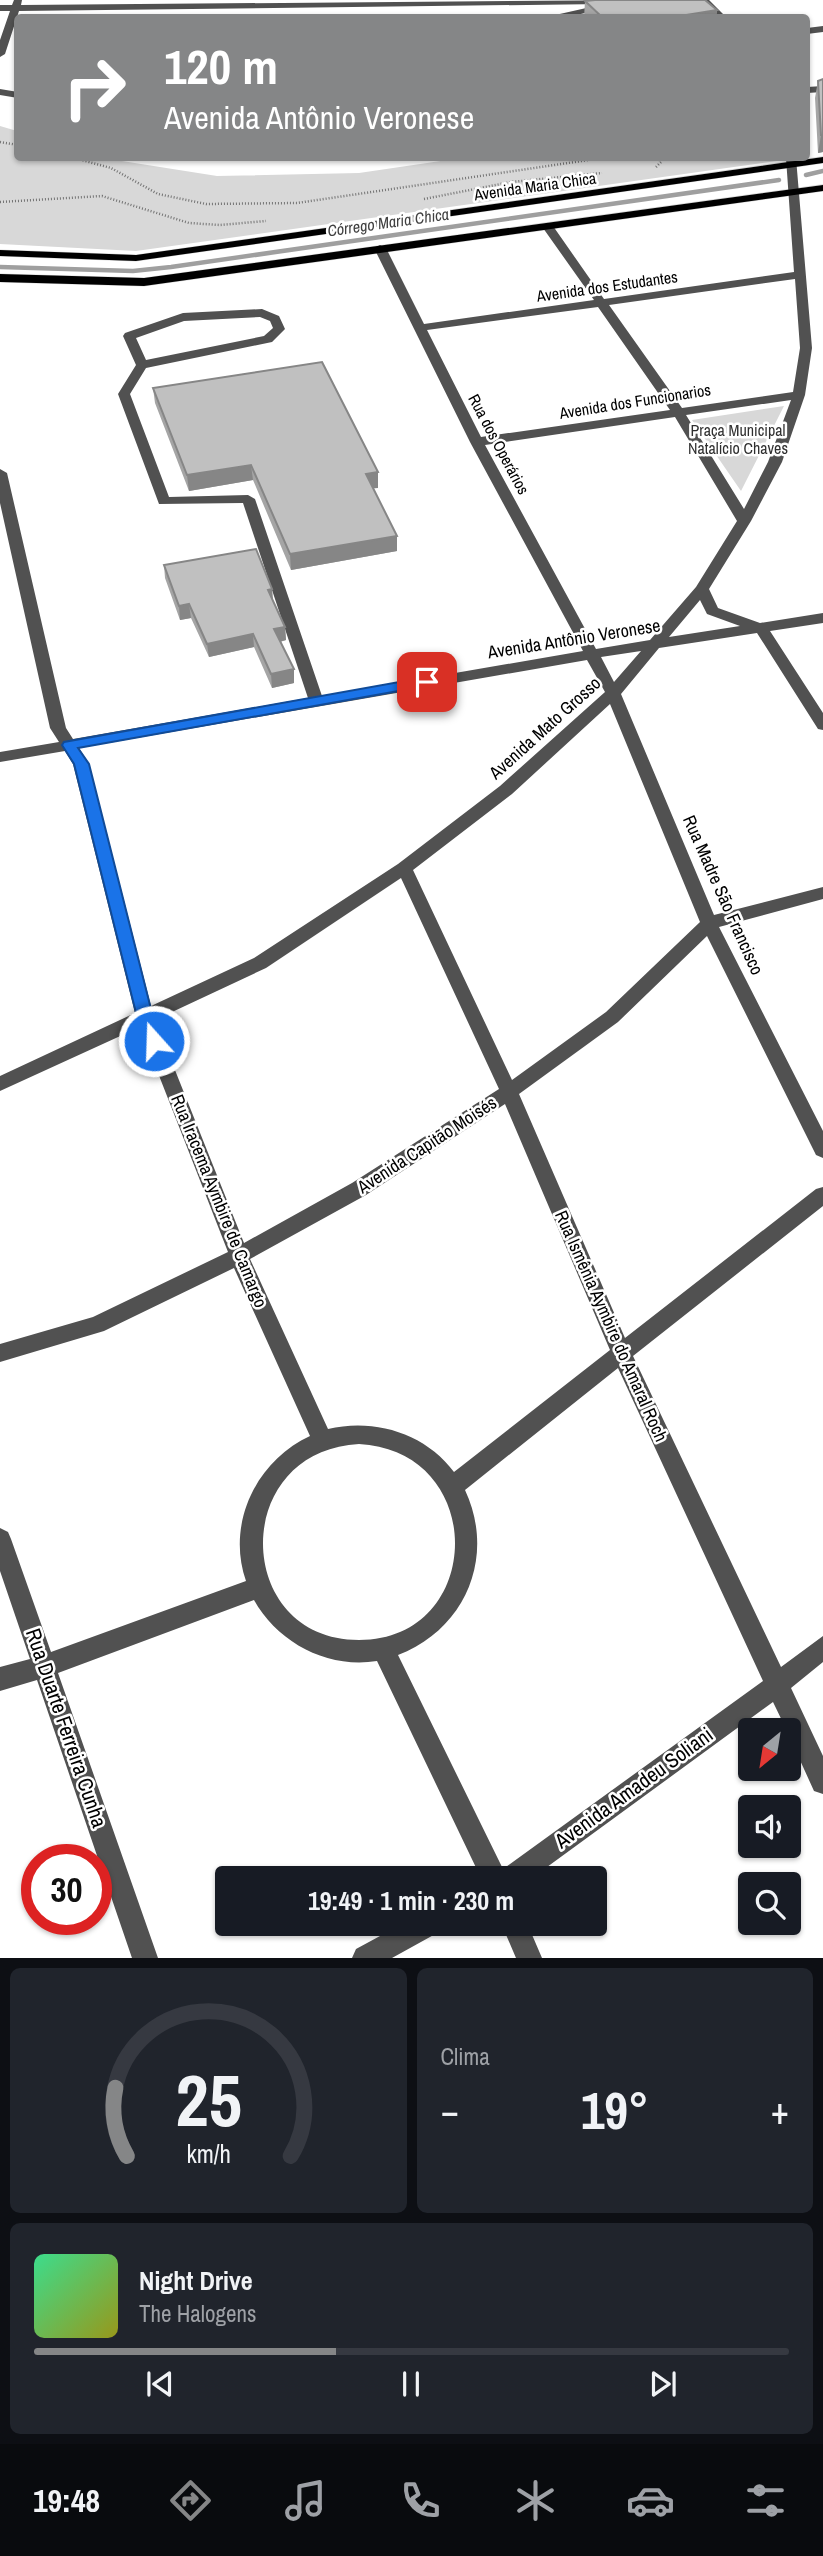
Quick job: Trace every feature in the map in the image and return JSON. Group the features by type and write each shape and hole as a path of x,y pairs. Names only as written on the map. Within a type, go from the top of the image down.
{"main road":[{"name":"Avenida Maria Chica","path":"0,253 136,258 791,162"},
{"path":"0,278 144,282 823,188"}],"street":[{"path":"0,8 16,4 637,0"},
{"path":"576,14 637,0"},
{"path":"703,0 719,14"},
{"path":"0,54 16,4"},
{"name":"Avenida Mato Grosso","path":"0,1084 260,963 404,868 506,790 613,693 649,647 702,589 744,521 775,461 799,395 806,348 791,162"},
{"path":"549,228 678,412 744,521"},
{"name":"Rua dos Operários","path":"380,248 477,442 592,654"},
{"name":"Avenida dos Estudantes","path":"419,328 800,275"},
{"path":"142,365 129,337 183,317 262,313 275,318 279,329 268,339 142,365 124,394 164,501 248,499 316,701"},
{"name":"Avenida dos Funcionarios","path":"477,442 799,395"},
{"name":"Rua Iracema Aymbire de Camargo","path":"0,473 8,548 58,728 81,764 145,1017 239,1256 322,1440"},
{"path":"702,589 712,611 762,629 823,725"},
{"name":"Avenida Antônio Veronese","path":"0,757 592,654 823,618"},
{"name":"Rua Madre São Francisco","path":"592,654 613,693 709,923 823,1150"},
{"name":"Rua Ismênia Aymbire do Amaral Roch","path":"404,868 509,1092 622,1355 823,1782"},
{"name":"Avenida Capitão Moisés","path":"0,1353 97,1325 239,1256 359,1189 509,1092 612,1017 709,923 823,893"},
{"path":"454,1485 823,1195"},
{"path":"359,1436 396,1442 429,1459 454,1485 467,1512 471,1548 462,1585 449,1606 419,1632 382,1647 349,1649 310,1640 280,1619 257,1588 247,1542 255,1506 280,1468 322,1440 359,1436"},
{"name":"Rua Duarte Ferreira Cunha","path":"0,1539 145,1958"},
{"path":"0,1679 46,1666 257,1588"},
{"path":"382,1647 488,1866"},
{"name":"Avenida Amadeu Soliani","path":"528,1866 777,1685 823,1647"},
{"path":"365,1958 406,1936"},
{"path":"519,1936 528,1958"}],"path":[{"path":"85,161 111,168 158,194 206,204 259,206 297,203 582,161"},
{"path":"645,168 657,167 660,161"},
{"path":"414,201 512,182 611,172"},
{"path":"0,202 102,196 189,223 220,225 270,221"}],"green space":[{"path":"0,126 14,130 14,161 122,161 217,176 359,173 441,161 777,161 136,251 0,244"},
{"name":"Praça Municipal Natalício Chaves","path":"784,406 741,491 692,420"}],"building":[{"path":"705,0 717,10 692,14 599,14 585,1"},
{"path":"823,79 823,135 821,135 818,81"},
{"path":"322,362 378,472 366,474 397,536 290,554 251,465 187,475 153,388"},
{"path":"256,549 272,589 268,590 285,627 274,629 294,669 271,674 253,634 207,644 189,604 179,606 164,565"}],"waterway":[{"name":"Córrego Maria Chica","path":"806,175 823,171"},
{"name":"Córrego Maria Chica","path":"0,267 133,271 171,267 779,180"}],"route":[{"path":"154,1041 145,1017 81,764 69,745 427,682"}]}
